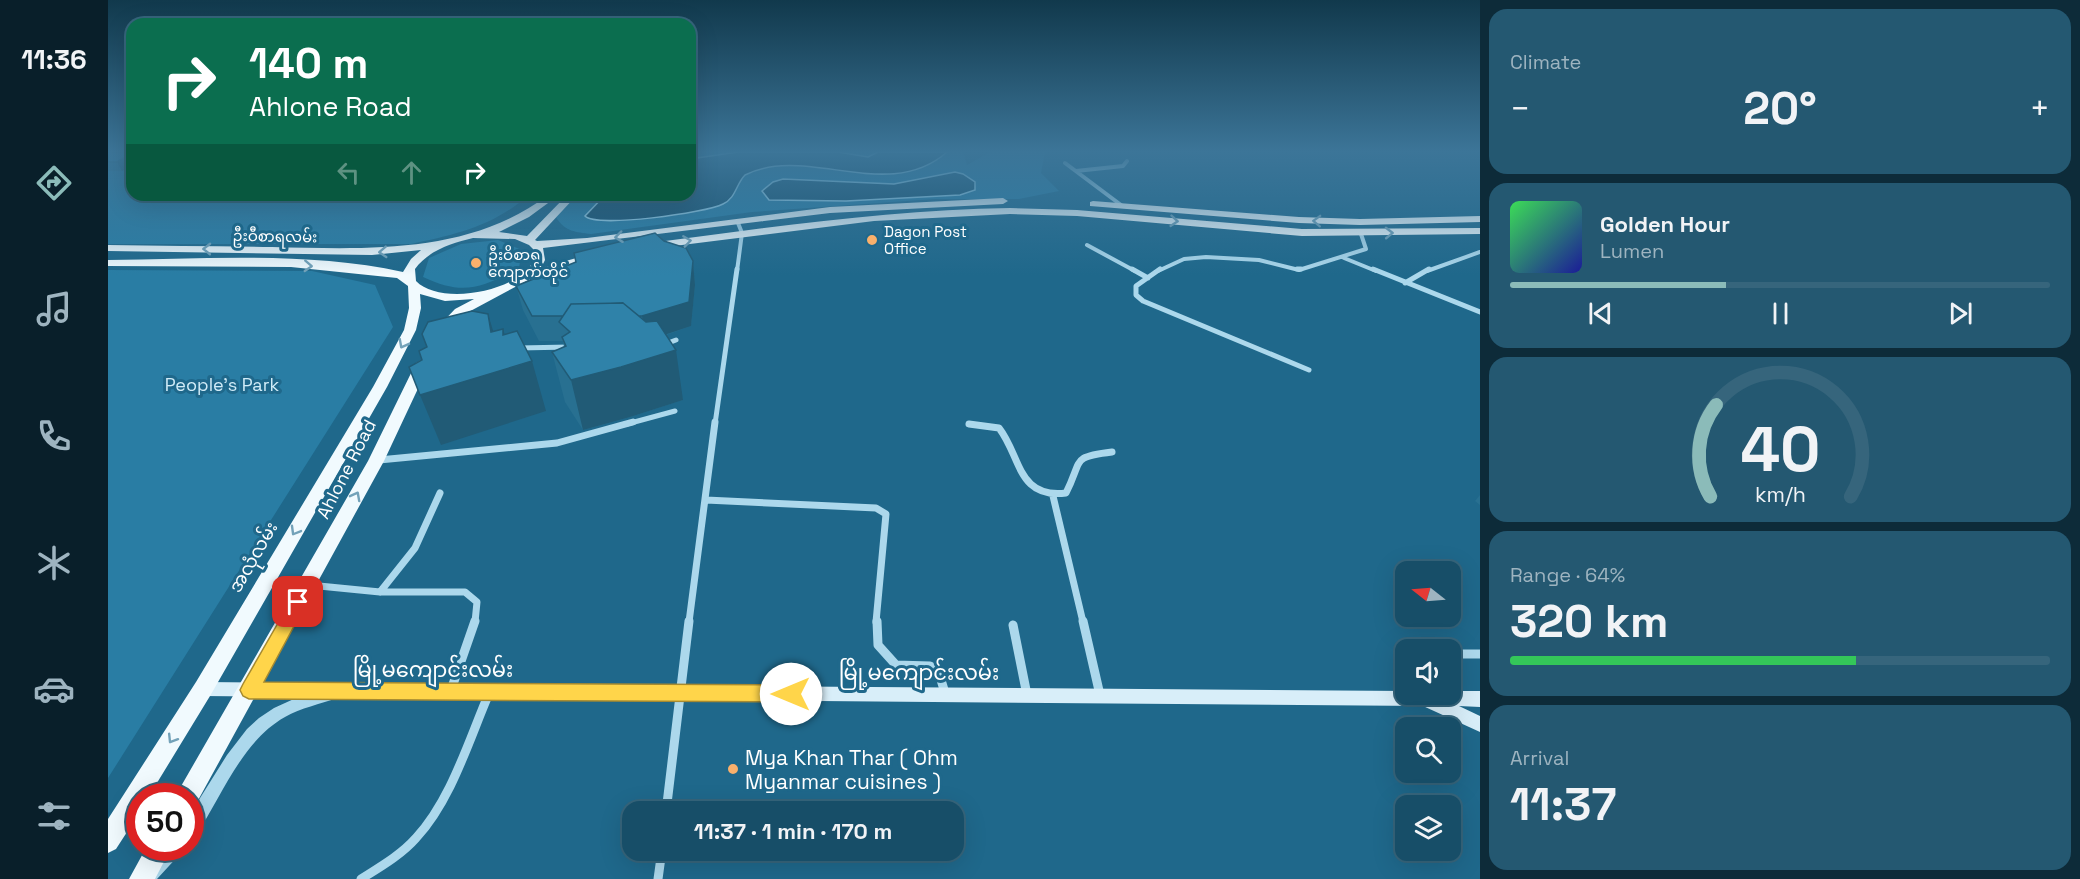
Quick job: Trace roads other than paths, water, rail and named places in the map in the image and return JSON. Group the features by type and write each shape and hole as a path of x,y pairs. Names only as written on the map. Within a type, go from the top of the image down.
{"main road":[{"path":"411,284 408,270 415,261 441,245 477,236 528,214 546,201"},
{"path":"531,242 567,201"},
{"path":"990,201 996,211"},
{"path":"634,248 830,210 990,201 1121,205 1340,221 1480,219"},
{"path":"1137,206 1141,218"},
{"path":"477,236 506,235 548,245 740,228 996,211 1077,212 1277,231 1356,234 1480,231"},
{"path":"1340,221 1356,234"},
{"path":"528,276 540,261 540,254 531,242"},
{"name":"ဦးဝီစာရလမ်း","path":"110,249 372,252 441,245"},
{"path":"250,263 266,250"},
{"path":"528,276 602,254"},
{"name":"ဦးဝီစာရလမ်း","path":"108,263 250,263 376,271 400,275 435,297 467,297 501,290"},
{"name":"Ahlone Road","path":"249,690 425,369 431,347 459,312 528,276"},
{"name":"အလုံလမ်း","path":"108,841 203,689 380,387 410,330 416,308 411,284"},
{"name":"မြို့မကျောင်းလမ်း","path":"203,689 1395,698"},
{"path":"195,783 249,690"},
{"name":"မြို့မကျောင်းလမ်း","path":"1461,699 1480,699"},
{"path":"1438,705 1480,724"},
{"path":"143,879 152,861"}],"street":[{"path":"1105,193 1121,205"},
{"path":"667,801 740,228"},
{"path":"1309,370 1143,301 1136,295 1136,286 1166,265 1206,257 1259,261 1299,270 1344,258 1366,249 1356,234"},
{"path":"1087,245 1148,278"},
{"path":"1405,283 1430,269 1480,252"},
{"path":"1344,258 1480,312"},
{"path":"660,346 676,340"},
{"path":"512,348 580,347"},
{"path":"375,460 557,443 675,411"},
{"path":"969,424 999,428 1016,465 1042,494 1053,496 1066,493 1075,477 1077,463 1085,455 1112,452"},
{"path":"380,592 415,548 440,493"},
{"path":"1053,496 1100,696"},
{"path":"706,500 876,508 886,514 876,628 878,645 896,665 930,666 938,670 945,695"},
{"path":"308,585 380,592 465,592 477,602 477,616 450,691"},
{"path":"1013,625 1027,695"},
{"path":"1462,654 1480,654"},
{"path":"204,806 233,759 265,722 297,705 339,690"},
{"path":"362,879 396,855 423,831 490,692"},
{"path":"143,879 161,861"},
{"path":"658,879 660,861"}],"place":[{"name":"Dagon Post Office","path":"872,240"},
{"name":"ဦးဝိစာရ ကျောက်တိုင်","path":"476,263"},
{"name":"Mya Khan Thar ( Ohm Myanmar cuisines )","path":"733,769"}],"park label":[{"name":"People's Park","path":"222,384"}]}
